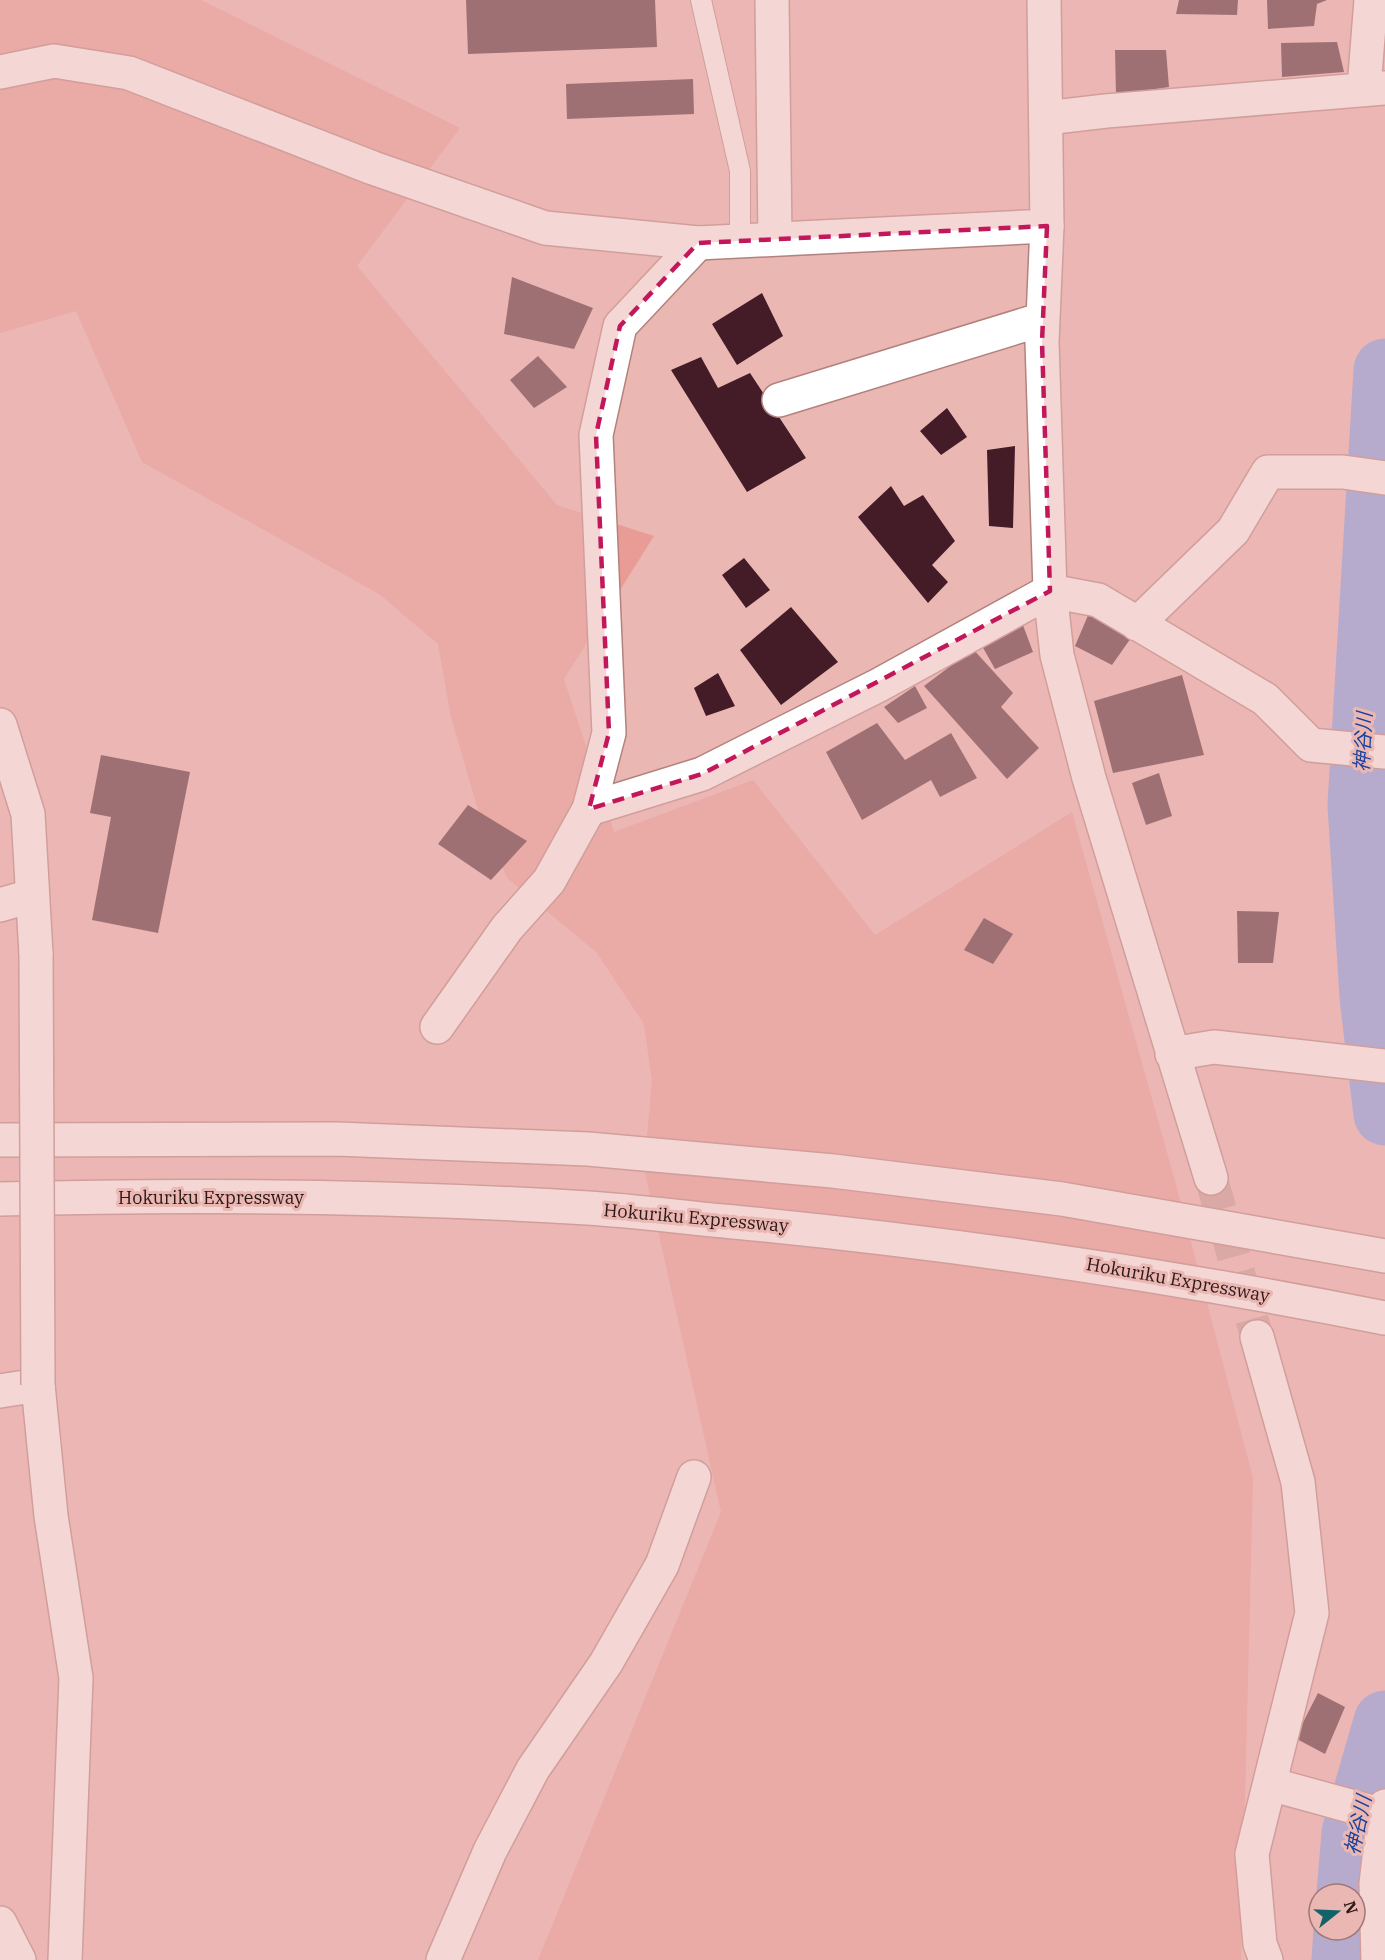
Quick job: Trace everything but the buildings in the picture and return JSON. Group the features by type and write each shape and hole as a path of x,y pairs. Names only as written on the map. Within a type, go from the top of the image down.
{"main road":[{"path":"772,0 775,238"},
{"path":"1044,0 1047,226 1043,319 1050,591 1057,655 1089,778 1211,1178"},
{"path":"1046,118 1375,88 1371,0"},
{"path":"0,72 54,61 129,73 373,168 545,228 698,243 1047,226"},
{"path":"438,1027 507,928 549,881 589,809 609,733 596,435 620,326 698,243"},
{"path":"779,400 1043,319"},
{"path":"1137,624 1233,531 1268,471 1343,472 1385,478"},
{"path":"589,809 702,774 879,685 1050,591 1098,600 1265,699 1311,745 1385,752"},
{"path":"0,725 28,814 36,954 38,1385 51,1516 76,1678 65,1960"},
{"path":"0,905 31,896"},
{"path":"1172,1054 1214,1047 1385,1066"},
{"path":"0,1140 337,1139 588,1149 833,1171 1039,1196 1385,1256"},
{"name":"Hokuriku Expressway","path":"0,1199 319,1198 589,1208 828,1231 1048,1258 1259,1293 1385,1318"},
{"path":"1257,1337 1298,1482 1312,1613 1252,1854 1260,1944 1266,1960"},
{"path":"0,1391 38,1385"},
{"path":"443,1960 490,1851 533,1769 606,1663 662,1565 694,1477"},
{"path":"1270,1784 1384,1811 1376,1884 1378,1960"},
{"path":"0,1923 19,1960"}],"lane":[{"path":"701,0 740,171 740,240"}],"highlighted area":[{"path":"1047,226 1042,342 1050,591 702,774 589,809 609,733 596,435 620,326 698,243"}],"shaded area":[{"path":"0,0 201,0 460,128 357,266 557,505 654,536 564,679 614,832 753,780 875,935 1072,812 1176,1185 1253,1478 1241,1960 538,1960 721,1512 644,1168 652,1081 644,1024 597,953 507,878 478,810 451,717 438,644 379,594 142,462 76,311 0,333"}],"waterway":[{"name":"神谷川","path":"1385,370 1359,805 1371,997 1385,1114"},
{"name":"神谷川","path":"1349,1882 1353,1833 1385,1722"},
{"name":"神谷川","path":"1343,1960 1344,1942"}],"tunnel":[{"path":"1211,1178 1257,1337"}]}
